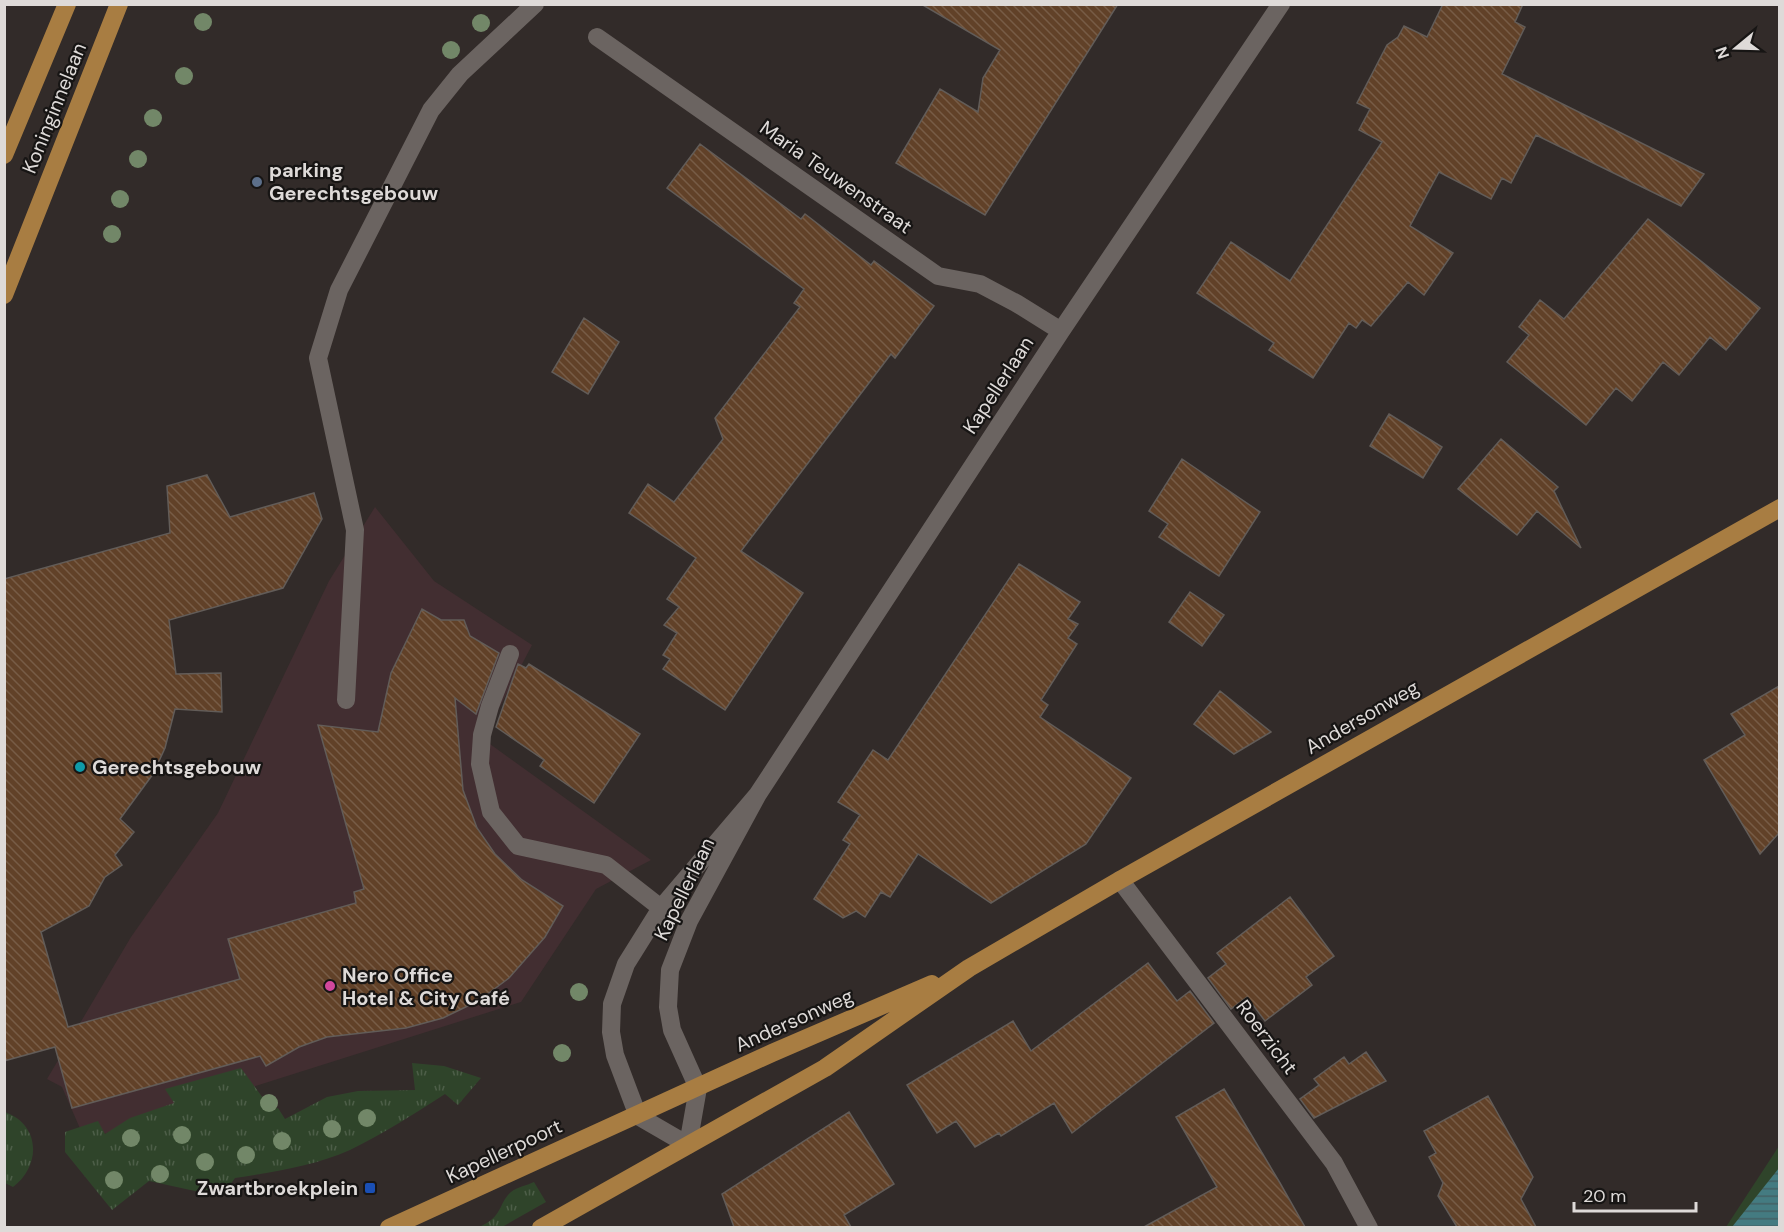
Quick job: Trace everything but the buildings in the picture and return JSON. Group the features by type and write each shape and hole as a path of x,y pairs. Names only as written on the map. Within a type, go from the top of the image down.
{"main road":[{"name":"Koninginnelaan","path":"4,155 67,4"},
{"name":"Koninginnelaan","path":"4,295 119,4"},
{"name":"Andersonweg","path":"688,1145 825,1068 969,968 1120,880 1779,508"},
{"name":"Andersonweg","path":"638,1116 969,968"},
{"name":"Kapellerpoort","path":"389,1227 638,1116"},
{"path":"541,1227 688,1145"}],"street":[{"path":"346,700 355,530 318,358 339,290 431,110 460,74 535,4"},
{"name":"Kapellerlaan","path":"698,1088 672,1030 668,1007 670,970 690,921 758,794 1061,331 1281,4"},
{"name":"Maria Teuwenstraat","path":"597,37 938,276 980,284 1061,331"},
{"path":"510,654 489,706 482,735 480,764 491,812 518,846 606,865 661,908"},
{"name":"Kapellerlaan","path":"638,1116 615,1055 611,1032 612,1004 626,964 661,908 758,794"},
{"name":"Roerzicht","path":"1120,880 1334,1163 1369,1227"},
{"path":"638,1116 688,1145 698,1088"}],"shaded area":[{"path":"375,507 434,581 532,645 483,739 651,860 596,889 521,1002 85,1140 62,1087 47,1079 131,937 218,813 329,581"}],"green space":[{"path":"412,1063 444,1066 481,1078 458,1105 445,1094 386,1131 350,1150 308,1164 235,1178 227,1189 195,1191 149,1181 112,1210 65,1152 65,1132 98,1121 105,1134 130,1118 174,1103 165,1089 241,1068 271,1109 278,1108 285,1119 327,1097 358,1091 415,1090"},
{"path":"5,1112 17,1118 25,1126 31,1136 33,1146 29,1168 13,1187 5,1183"},
{"path":"1779,1146 1779,1227 1726,1227"},
{"path":"534,1182 546,1202 502,1227 479,1227 497,1214 511,1192"}],"water":[{"path":"1779,1168 1779,1227 1732,1227"}],"place":[{"name":"parking Gerechtsgebouw","path":"257,182"},
{"name":"Gerechtsgebouw","path":"80,767"},
{"name":"Nero Office Hotel & City Café","path":"330,986"},
{"name":"Zwartbroekplein","path":"370,1188"}]}
